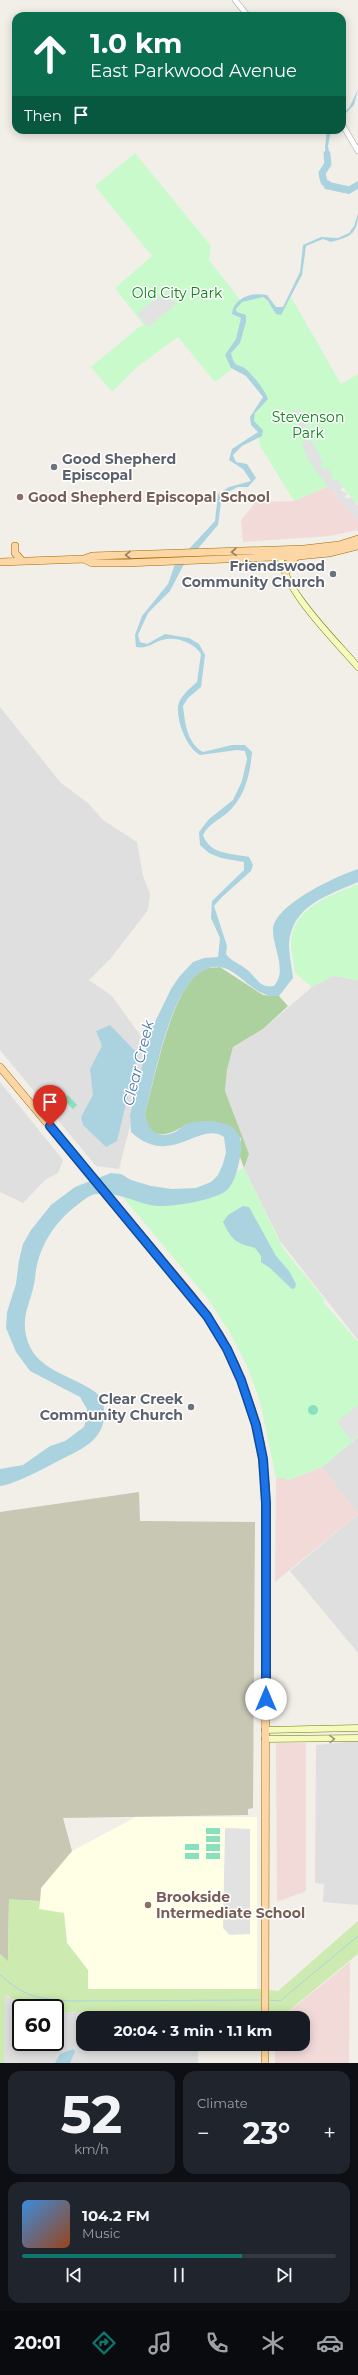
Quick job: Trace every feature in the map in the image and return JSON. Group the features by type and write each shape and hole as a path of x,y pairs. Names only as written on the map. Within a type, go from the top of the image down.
{"main road":[{"path":"0,562 84,560 92,563 205,560 280,553 339,545 358,539"},
{"path":"15,546 15,553 22,561"},
{"path":"84,560 92,556 211,553 280,553 298,556 329,553 358,546"},
{"path":"280,553 286,572 296,594 358,667"},
{"path":"286,572 290,561 298,556"},
{"path":"0,1067 193,1296 220,1335 241,1380 256,1425 266,1489 265,2011"},
{"path":"265,1730 358,1728"},
{"path":"311,1740 312,1730"},
{"path":"265,1739 311,1740 358,1738"},
{"path":"265,2051 265,2063"}],"street":[{"path":"236,0 245,12"},
{"path":"346,133 358,151"}],"shaded area":[{"path":"165,291 176,304 148,327 137,314"},
{"path":"300,409 310,435 307,437 309,442 312,441 323,463 320,465 324,470 327,468 333,475 330,478 333,481 336,479 343,487 340,490 348,494 345,496 347,499 351,497 358,506 358,522 319,475 307,457 302,445 305,443 292,412"},
{"path":"328,486 358,522 358,530 329,536 243,542 241,520 256,502 294,501"},
{"path":"0,707 61,783 88,803 103,820 137,842 143,876 150,894 148,910 111,958 89,980 112,996 140,1035 146,1055 130,1115 130,1126 119,1169 96,1166 0,1050"},
{"path":"333,976 358,980 358,1340 280,1241 244,1168 249,1154 225,1091 227,1070 233,1047 263,1029 312,987"},
{"path":"0,1082 63,1160 58,1173 45,1180 23,1203 0,1192"},
{"path":"358,1405 358,1435 352,1441 337,1422"},
{"path":"358,1437 358,1514 322,1467"},
{"path":"322,1467 358,1514 275,1582 276,1478 286,1478 286,1481"},
{"path":"139,1492 140,1521 255,1522 253,1808 248,1809 248,1815 63,1818 72,1851 41,1888 40,1901 9,1900 8,1962 0,1954 0,1512"},
{"path":"358,1514 358,1653 290,1571"},
{"path":"358,1741 358,1905 323,1902 324,1884 315,1883 316,1745"},
{"path":"276,1743 306,1743 306,1891 277,1902"},
{"name":"Brookside Intermediate School","path":"136,1817 257,1817 257,1989 87,1989 88,1970 67,1943 64,1913 39,1909 41,1888 72,1851"},
{"path":"225,1828 250,1829 250,1934 230,1935 223,1928"},
{"path":"350,1962 349,2063 275,2063 275,2051 310,2051 310,2011 290,2011"},
{"path":"4,1995 12,1999 12,2051 64,2051 64,2012 76,2013 76,2051 198,2051 198,2063 4,2063"}],"green space":[{"path":"135,153 211,246 209,260 241,301 262,296 280,314 291,297 341,384 358,374 358,505 336,479 328,486 294,501 260,446 258,429 253,424 253,417 265,396 247,374 234,367 215,382 178,337 137,367 112,392 91,367 139,327 144,325 115,288 152,256 95,186"},
{"path":"358,884 358,980 333,976 312,987 295,973 291,947 293,931 298,920 315,904 325,898"},
{"path":"220,967 263,995 279,996 288,1006 263,1029 233,1047 227,1070 225,1091 249,1154 244,1168 240,1157 241,1138 187,1124 167,1134 155,1133 150,1129 147,1123 145,1113 166,1034 183,993 193,978 205,969"},
{"path":"68,1095 77,1105 73,1109 63,1099"},
{"path":"244,1168 282,1247 325,1300 323,1302 358,1342 358,1437 322,1467 286,1481 286,1478 276,1478 260,1401 248,1368 229,1331 208,1299 122,1196 149,1204 228,1189 237,1171"},
{"path":"311,1405 315,1405 318,1410 315,1415 311,1415 308,1412 308,1408"},
{"path":"206,1828 220,1828 220,1834 206,1834"},
{"path":"206,1836 220,1836 220,1842 206,1842"},
{"path":"185,1844 199,1844 199,1850 185,1850"},
{"path":"206,1844 220,1844 220,1851 206,1851"},
{"path":"185,1853 199,1853 199,1859 185,1859"},
{"path":"206,1853 220,1853 220,1859 206,1859"},
{"path":"9,1899 40,1901 39,1909 64,1913 67,1943 88,1970 88,1989 257,1989 278,1991 358,1921 358,1954 289,2011 76,2011 76,2013 64,2012 64,1999 13,1999 5,1995 4,2063 0,2063 0,1954 8,1961"}],"water":[{"path":"358,89 354,105 346,113 346,110 349,108"},
{"path":"327,134 330,134 328,146 330,158 322,179 326,184 348,190 358,183 358,188 349,194 325,189 319,177 326,158 325,147"},
{"path":"358,213 358,220 352,234 331,242 323,239 306,246 302,275 281,315 276,314 268,301 263,297 242,302 236,309 237,312 246,315 246,322 240,343 231,353 234,362 247,370 253,376 267,395 268,399 255,413 254,421 263,430 262,436 242,446 233,455 236,462 247,464 256,478 248,487 238,487 222,495 218,525 183,566 170,591 148,613 138,635 140,642 147,644 165,634 189,638 199,644 205,655 201,687 188,698 183,706 186,726 190,738 193,743 203,752 232,745 245,745 252,752 248,778 238,801 226,814 210,826 203,835 206,842 216,850 228,854 249,857 253,865 251,871 214,906 227,946 226,954 228,957 246,969 261,984 265,986 274,986 278,980 280,966 273,936 273,929 276,920 284,910 308,892 322,884 358,869 358,882 323,897 304,911 297,920 292,931 289,944 293,978 279,996 261,993 234,973 220,967 203,971 189,983 168,1026 160,1051 145,1113 146,1119 154,1132 163,1135 175,1132 192,1122 215,1122 232,1127 236,1131 241,1141 238,1168 234,1180 228,1189 215,1196 183,1204 164,1206 150,1205 112,1194 95,1194 86,1198 63,1217 49,1235 40,1255 34,1285 26,1313 26,1335 30,1347 44,1364 98,1394 104,1407 104,1418 100,1432 91,1443 25,1478 0,1486 0,1469 23,1465 50,1446 65,1441 84,1427 87,1417 87,1409 80,1397 30,1371 16,1352 6,1328 7,1312 16,1284 23,1244 31,1230 51,1205 75,1187 111,1173 121,1174 131,1180 151,1186 172,1189 196,1188 211,1182 218,1175 223,1164 226,1152 224,1137 214,1133 205,1134 183,1142 159,1146 145,1142 131,1132 130,1115 151,1030 171,989 179,977 193,962 204,958 218,957 220,938 211,918 212,901 244,870 244,862 221,858 209,853 200,845 199,832 209,819 233,800 242,781 247,759 245,751 237,750 200,755 195,752 187,741 179,720 178,707 182,697 197,682 201,654 198,650 184,641 173,639 162,640 144,647 136,647 135,635 142,616 168,584 175,564 215,521 218,494 229,487 251,481 243,469 229,460 232,449 258,432 251,425 250,417 263,397 246,376 231,368 225,355 236,339 241,318 232,314 236,303 250,295 262,294 267,295 276,307 283,307 300,272 303,245 321,237 338,238 349,233 354,226"},
{"path":"110,1025 138,1054 117,1141 106,1147 83,1125 81,1117 93,1095 90,1069 102,1046 96,1031"},
{"path":"243,1206 249,1207 276,1256 289,1271 296,1284 295,1288 292,1289 270,1268 261,1262 261,1256 255,1248 239,1243 229,1233 223,1222 228,1215"},
{"path":"74,2049 75,2052 70,2063 55,2063 60,2054"}],"waterway":[{"path":"327,154 328,164 322,173 324,182 331,186 349,190 358,185"},
{"path":"268,2000 280,2001 358,1936"},
{"path":"0,1975 9,1983 25,1993 40,1998 58,2000 262,2000"}],"place":[{"name":"Good Shepherd Episcopal","path":"54,467"},
{"name":"Good Shepherd Episcopal School","path":"20,497"},
{"name":"Friendswood Community Church","path":"333,574"},
{"name":"Clear Creek Community Church","path":"191,1407"},
{"name":"Brookside Intermediate School","path":"148,1905"}],"route":[{"path":"50,1126 193,1296 220,1335 235,1364 256,1425 260,1442 266,1489 266,1699"}],"park label":[{"name":"Old City Park","path":"177,293"},
{"name":"Stevenson Park","path":"308,426"}],"water label":[{"name":"Clear Creek","path":"138,1063"}]}
